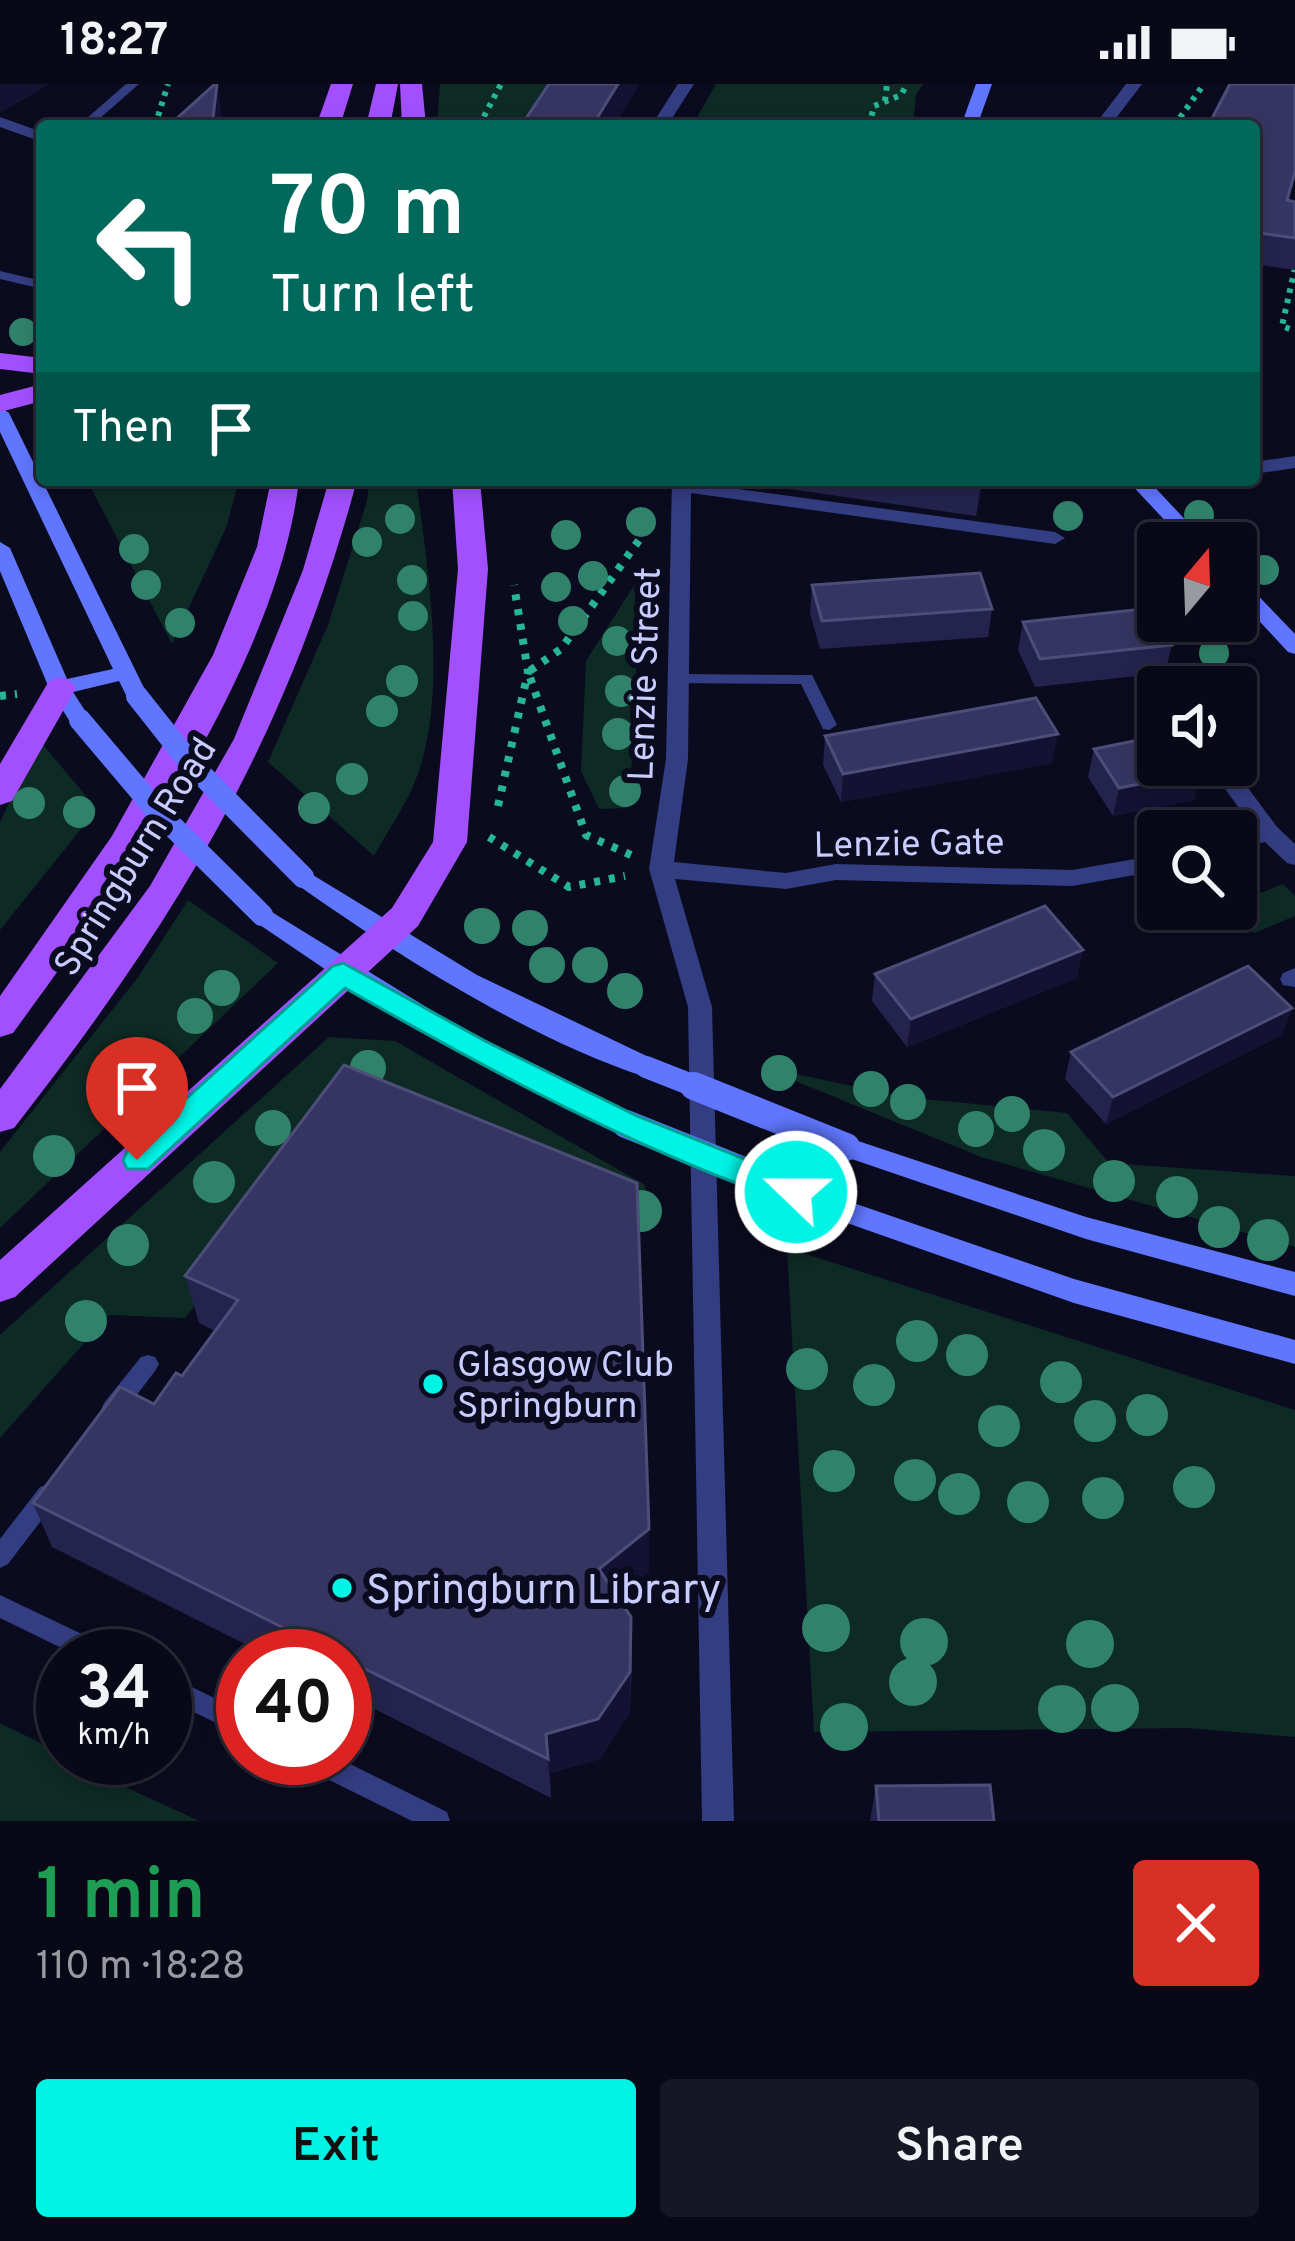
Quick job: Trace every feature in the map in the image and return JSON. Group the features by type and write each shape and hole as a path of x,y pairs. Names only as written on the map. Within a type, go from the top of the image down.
{"main road":[{"path":"330,120 342,84"},
{"path":"379,120 387,84"},
{"path":"411,84 414,120"},
{"path":"0,361 36,365"},
{"path":"0,404 36,394"},
{"name":"Springburn Road","path":"0,1022 127,846 179,756 264,569 284,486"},
{"name":"Springburn Road","path":"0,1117 168,889 240,766 304,621 341,486"},
{"path":"0,1285 386,937 405,917 450,842 472,569 466,486"},
{"path":"0,793 60,688"}],"street":[{"path":"663,120 686,84"},
{"path":"971,120 984,84"},
{"path":"1107,120 1134,84"},
{"path":"0,122 36,134"},
{"path":"0,413 137,695 190,763 303,877 386,937 560,1031 846,1147 1086,1228 1295,1284"},
{"path":"1260,467 1295,462"},
{"name":"Lenzie Street","path":"661,869 677,759 682,486"},
{"path":"702,486 1055,538"},
{"path":"1143,486 1178,522"},
{"path":"0,548 60,688 80,720 169,823 262,915 343,974 475,1049 626,1124 839,1210 1074,1291 1295,1352"},
{"path":"1257,606 1295,647"},
{"path":"60,688 124,674"},
{"path":"1234,786 1269,833 1295,857"},
{"path":"1257,836 1269,833"},
{"name":"Lenzie Gate","path":"661,869 786,880 836,872 1072,878 1137,867"},
{"path":"661,869 700,1007 718,1821"}],"lane":[{"path":"91,120 134,84"},
{"path":"0,275 36,284"},
{"path":"678,679 806,679 829,725"},
{"path":"94,1434 148,1364"},
{"path":"0,1557 67,1469"},
{"path":"0,1606 47,1629"},
{"path":"366,1785 438,1821"}],"path":[{"path":"157,120 168,84"},
{"path":"482,120 501,84"},
{"path":"885,101 887,84"},
{"path":"870,120 874,106 901,94 908,84"},
{"path":"1178,120 1204,84"},
{"path":"1295,268 1282,326 1295,331"},
{"path":"510,565 528,672 586,835 661,869"},
{"path":"496,816 528,672 561,649 611,573"},
{"path":"450,842 491,836 569,887 661,869"}],"green space":[{"path":"440,84 558,84 535,120 437,120"},
{"path":"716,84 923,84 916,95 914,120 695,120"},
{"path":"90,486 237,486 226,528 172,644"},
{"path":"368,486 417,486 433,637 430,719 423,757 411,791 374,856 268,762 328,625"},
{"path":"635,584 637,715 627,808 599,809 581,771 586,661"},
{"path":"39,740 97,809 0,930 0,822"},
{"path":"1283,884 1295,896 1295,916 1254,933 1257,895"},
{"path":"188,900 278,963 0,1228 0,1152 139,976"},
{"path":"329,1037 395,1041 645,1185 648,1231 343,1112 185,1318 109,1315 0,1438 0,1335"},
{"path":"759,1066 904,1097 1067,1113 1109,1163 1295,1176 1295,1247 981,1157"},
{"path":"787,1248 1295,1410 1295,1737 1188,1728 814,1732"},
{"path":"0,1723 36,1741 36,1785 121,1785 199,1821 0,1821"}],"building":[{"path":"215,84 217,84 213,120 175,120"},
{"path":"549,84 618,84 596,120 525,120"},
{"path":"1230,84 1295,84 1295,172 1287,200 1295,202 1295,238 1260,233 1260,120 1211,120"},
{"path":"980,573 992,609 822,621 812,585"},
{"path":"1137,610 1137,642 1172,645 1040,659 1023,622"},
{"path":"1036,698 1058,734 843,774 825,736"},
{"path":"1137,740 1137,784 1119,788 1094,749"},
{"path":"1045,906 1083,950 911,1019 875,974"},
{"path":"1248,966 1292,1008 1113,1097 1071,1052"},
{"path":"344,1065 637,1183 649,1529 599,1569 631,1617 630,1672 598,1719 546,1734 548,1759 372,1672 372,1629 286,1629 33,1503 120,1387 154,1404 176,1373 182,1376 238,1300 185,1276"},
{"path":"990,1785 994,1821 879,1821 876,1786"}],"place":[{"name":"Glasgow Club Springburn","path":"433,1384"},
{"name":"Springburn Library","path":"342,1588"}],"route":[{"path":"137,1160 343,974 475,1049 626,1124 796,1192"}]}
